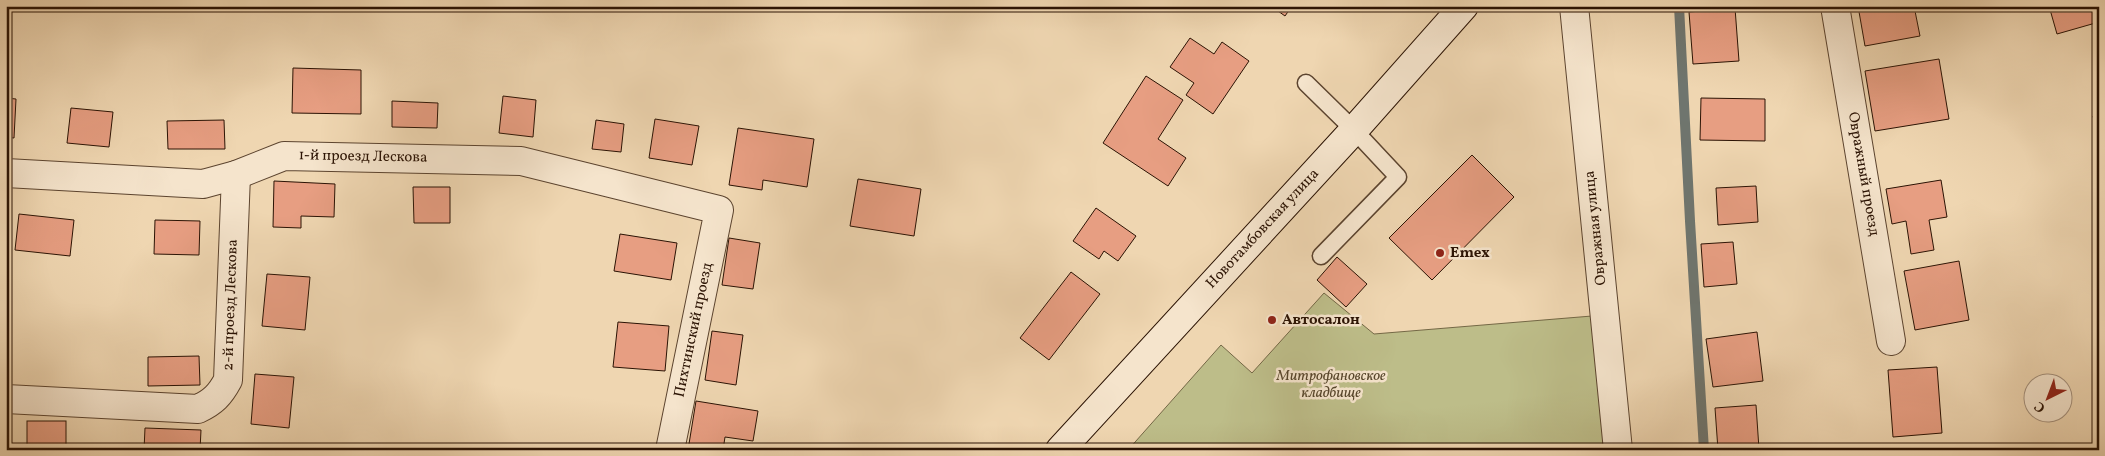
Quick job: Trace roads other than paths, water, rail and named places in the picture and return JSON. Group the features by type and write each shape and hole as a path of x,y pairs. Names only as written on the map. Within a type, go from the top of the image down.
{"street":[{"name":"Новотамбовская улица","path":"1060,450 1354,130 1464,6"},
{"name":"Овражная улица","path":"1574,6 1618,450"},
{"name":"Овражный проезд","path":"1835,6 1891,341"},
{"name":"1-й проезд Лескова","path":"6,173 203,184 236,175 284,156 521,161 719,210"},
{"name":"2-й проезд Лескова","path":"6,399 198,409 212,402 222,392 228,380 236,175"},
{"name":"Пихтинский проезд","path":"670,450 719,210"}],"lane":[{"path":"1306,83 1354,130 1398,178 1321,256"}],"waterway":[{"path":"1679,6 1704,450"}],"place":[{"name":"Emex","path":"1440,253"},
{"name":"Автосалон","path":"1272,320"}],"park label":[{"name":"Митрофановское кладбище","path":"1331,384"}]}
